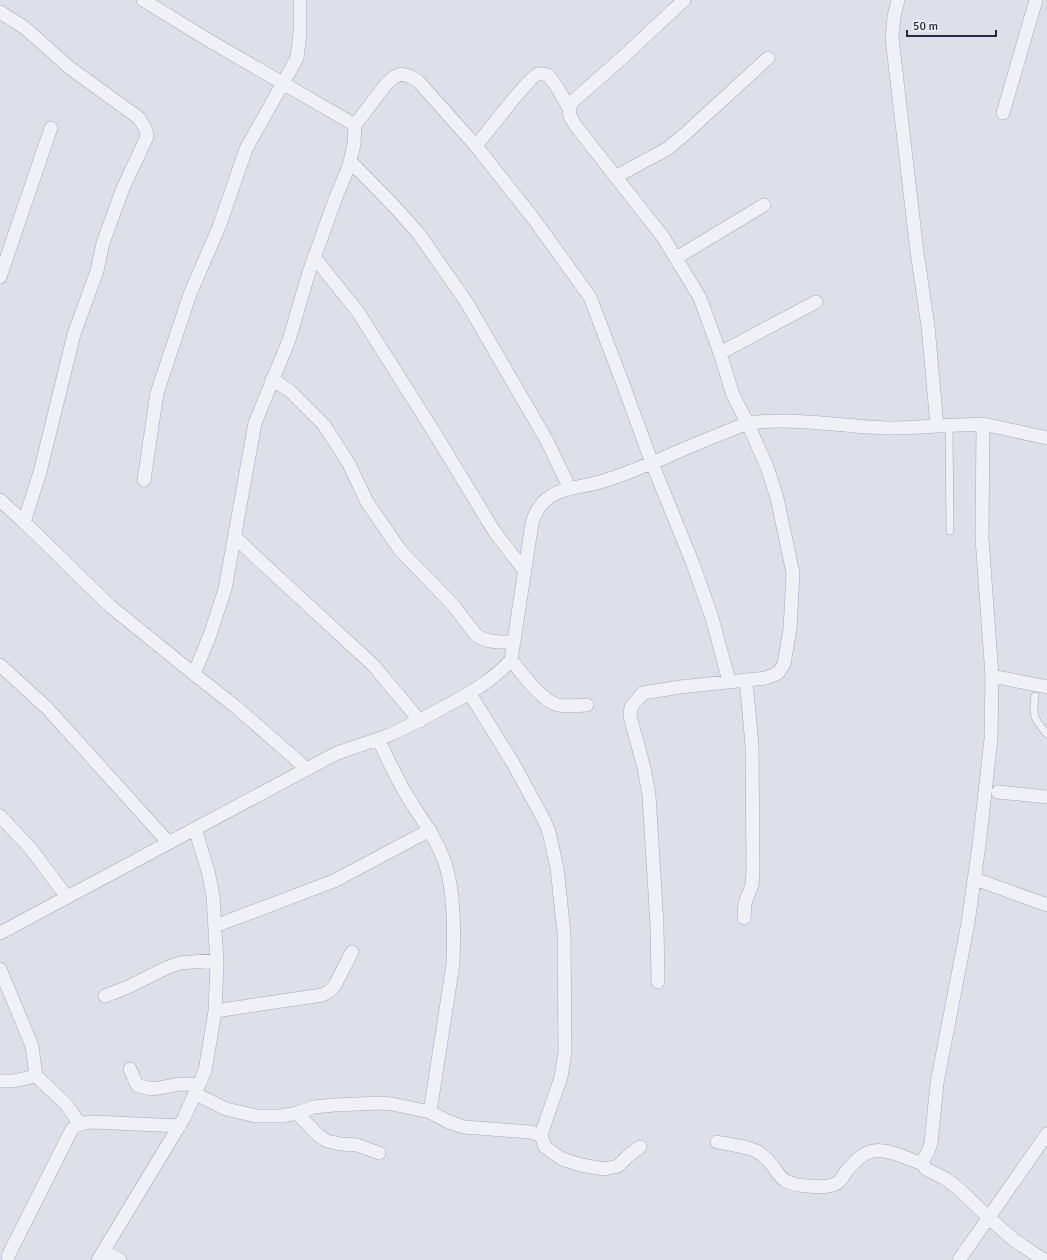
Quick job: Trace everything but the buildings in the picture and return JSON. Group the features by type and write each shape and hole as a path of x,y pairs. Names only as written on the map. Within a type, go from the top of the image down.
{"street":[{"path":"143,0 355,125"},
{"path":"144,480 157,393 190,294 219,228 246,149 297,58 300,33 300,0"},
{"path":"569,108 572,102 684,0"},
{"path":"898,0 894,17 892,38 917,252 943,426"},
{"path":"1003,113 1036,0"},
{"path":"0,12 25,28 70,68 112,97 138,118 146,130 147,137 120,195 103,243 97,271 74,334 40,472 24,522"},
{"path":"615,177 667,149 768,58"},
{"path":"194,674 218,612 225,589 255,423 272,378 289,340 314,257 350,161 354,144 355,125 387,83 394,77 402,74 418,81 476,146 533,218 590,297 652,463 693,564 712,618 729,682"},
{"path":"476,146 532,77 538,74 548,75 569,108 570,116 575,125 663,237 700,298 720,353 733,395 767,467 777,498 793,573 790,629 784,664 778,673 766,678 680,687 643,693 631,707 630,716 644,768 649,795 657,926 658,982"},
{"path":"0,277 51,128"},
{"path":"350,161 419,234 467,303 547,441 570,489"},
{"path":"676,258 764,205"},
{"path":"314,257 358,312 494,531 524,570"},
{"path":"720,353 816,302"},
{"path":"272,378 290,391 324,426 349,464 367,502 400,550 453,604 476,634 491,642 514,642"},
{"path":"0,933 334,754 353,746 378,739 420,721 470,694 500,672 511,660 532,523 537,511 552,495 600,482 652,463 698,443 748,424 758,422 791,421 887,428 983,424 1047,438"},
{"path":"923,1164 923,1160 931,1143 938,1083 958,981 974,879 991,739 992,676 982,538 983,424"},
{"path":"0,500 110,606 236,707 307,769"},
{"path":"235,536 373,665 420,721"},
{"path":"511,660 546,699 558,704 569,706 587,705"},
{"path":"0,665 47,708 169,843"},
{"path":"992,676 1047,687"},
{"path":"744,918 745,902 752,885 753,871 752,745 746,680"},
{"path":"470,694 513,762 544,820 549,832 557,868 564,933 565,1052 561,1077 541,1135 545,1147 562,1159 581,1165 604,1169 618,1166 640,1147"},
{"path":"378,739 408,798 430,830 444,862 448,878 454,942 453,964 430,1112"},
{"path":"998,792 1047,797"},
{"path":"0,816 31,849 68,897"},
{"path":"120,1260 101,1255 180,1126 205,1070 215,1011 217,960 213,896 208,871 195,829"},
{"path":"215,926 334,881 430,830"},
{"path":"974,879 1047,905"},
{"path":"215,1011 322,995 330,991 335,985 352,952"},
{"path":"105,996 180,963 217,960"},
{"path":"0,969 32,1046 36,1076 66,1104 80,1123"},
{"path":"130,1069 137,1085 143,1088 154,1090 183,1084 197,1090 226,1109 256,1116 281,1116 297,1113 314,1107 379,1103 392,1104 430,1112 449,1122 464,1127 530,1132 541,1135"},
{"path":"0,1081 13,1081 36,1076"},
{"path":"297,1113 319,1136 327,1141 340,1144 357,1145 379,1153"},
{"path":"8,1256 72,1129 80,1123 93,1122 180,1126"},
{"path":"959,1260 1047,1134"},
{"path":"717,1142 757,1151 769,1161 778,1176 786,1182 795,1185 822,1186 837,1183 857,1160 868,1153 875,1151 882,1150 923,1164 926,1169 946,1179 959,1189 1014,1240 1044,1260"}],"lane":[{"path":"943,426 950,531"},
{"path":"1035,696 1033,708 1035,718 1047,734"}]}
